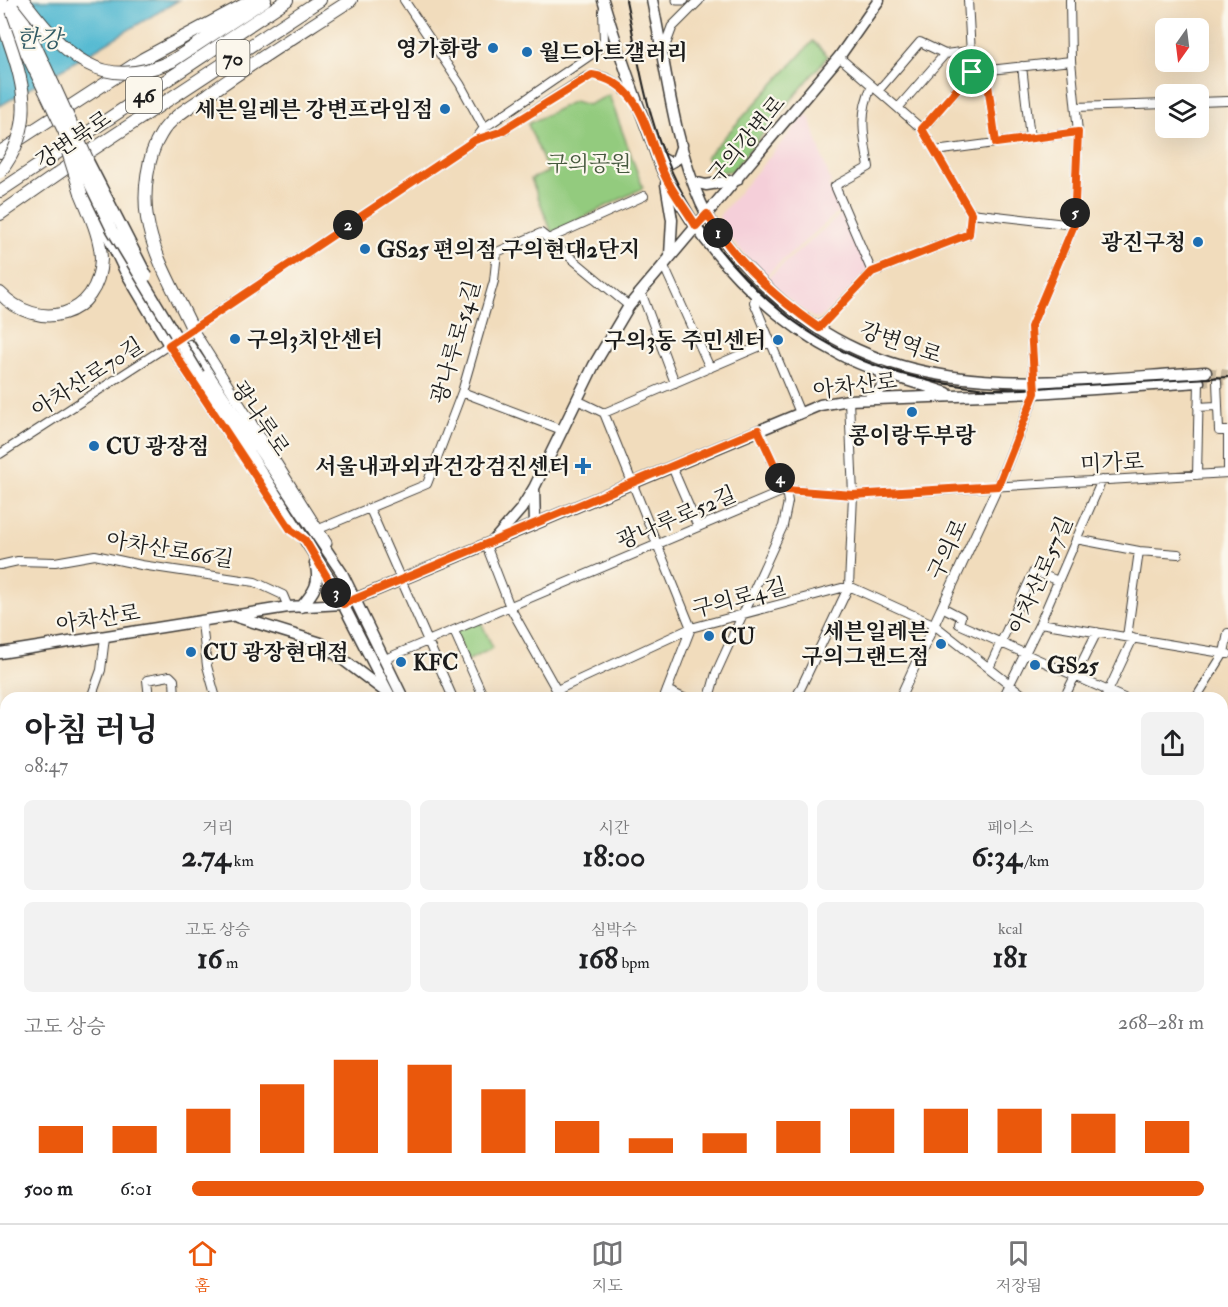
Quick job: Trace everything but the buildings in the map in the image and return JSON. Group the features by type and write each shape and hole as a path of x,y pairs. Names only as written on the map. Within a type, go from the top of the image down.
{"main road":[{"path":"1,0 61,127 83,161"},
{"path":"14,0 83,161"},
{"path":"22,0 55,42 69,54 91,66 106,70 142,71 172,61 265,0"},
{"path":"0,152 143,59 253,0"},
{"name":"강변북로","path":"0,191 287,0"},
{"name":"강변북로","path":"4,212 88,152 146,117 320,0"},
{"path":"192,328 154,247 147,218 146,188 151,159 161,133 178,116 232,78 351,0"},
{"name":"강변역로","path":"603,0 620,58 664,175 696,226 732,271 777,314 820,344 881,371 953,395"},
{"name":"강변역로","path":"652,0 682,145 695,186 719,236 756,278 780,300 819,328 874,357 911,370 992,382 1034,381"},
{"name":"구의강변로","path":"535,524 534,488 609,338 629,306 838,57 879,0"},
{"path":"0,15 23,83 25,98 19,139 0,172"},
{"path":"146,117 232,78"},
{"path":"0,293 23,311 40,315 63,315 81,306 93,292 101,256 95,228 61,127"},
{"path":"658,156 670,163 677,159 682,145"},
{"name":"광나루로","path":"83,161 112,230 153,300 312,551 337,605 387,692"},
{"name":"광나루로","path":"83,161 159,299 322,546 335,562 400,692"},
{"path":"664,175 672,220 666,261"},
{"path":"677,195 684,200 693,196 695,186 737,180"},
{"path":"82,190 125,271 169,345"},
{"path":"0,225 4,212"},
{"path":"864,400 879,393 883,386 881,371"},
{"name":"아차산로","path":"0,653 202,623 288,607 337,605 356,600 820,405 849,400 1035,393 1191,379 1206,372"},
{"name":"아차산로","path":"1034,381 1191,379"},
{"name":"아차산로","path":"953,395 992,382"},
{"path":"489,543 521,509 534,488"},
{"path":"301,607 317,586 318,575 312,551"},
{"path":"234,616 321,643 384,692"}],"street":[{"path":"404,0 460,84 484,128"},
{"path":"475,140 484,128 598,50 603,41 603,0"},
{"path":"676,0 684,0"},
{"path":"663,51 672,27 699,0"},
{"path":"968,0 972,72"},
{"path":"1034,381 1031,327 1074,225 1078,132 1071,61 1070,0"},
{"path":"872,272 835,186 869,167 863,132 864,102 920,42 945,54 970,51"},
{"path":"898,108 945,54"},
{"path":"819,328 872,272 969,234 971,213 922,129 838,57"},
{"path":"922,129 972,72 1071,61"},
{"path":"1022,66 1030,138"},
{"path":"986,70 996,143"},
{"path":"475,140 500,132 592,75 619,84 637,102"},
{"path":"1209,102 1228,101"},
{"path":"1076,107 1155,104"},
{"path":"935,151 1078,132"},
{"name":"아차산로70길","path":"0,454 169,345 475,140"},
{"path":"629,306 548,239 644,196"},
{"path":"971,213 1074,225"},
{"name":"광나루로54길","path":"319,529 427,484 462,392 494,281 497,252 541,233 548,239"},
{"path":"666,261 710,368"},
{"path":"641,292 675,383"},
{"path":"756,295 754,302 800,413"},
{"path":"192,328 319,529 335,562"},
{"path":"604,413 770,342"},
{"path":"169,345 291,530 305,540"},
{"path":"1191,379 1198,407 1197,475"},
{"name":"구의로","path":"903,692 998,486 1035,393 1034,381"},
{"path":"1217,381 1216,406 1219,431 1228,430 1228,473"},
{"path":"462,392 562,430"},
{"path":"577,400 604,413 691,628 667,692"},
{"path":"799,692 849,586 853,495 849,400"},
{"path":"1198,407 1216,406"},
{"path":"711,692 716,673 745,614 783,526 788,502 786,490 758,430"},
{"path":"672,467 698,527"},
{"name":"미가로","path":"998,486 1228,473"},
{"name":"아차산로57길","path":"1006,692 1040,623 1102,480"},
{"name":"광나루로52길","path":"385,659 786,490 853,495 998,486"},
{"path":"370,508 400,582 450,692"},
{"path":"1076,539 1139,551 1178,554"},
{"path":"489,543 510,607 558,692"},
{"path":"1108,692 1130,638 1139,551"},
{"name":"아차산로66길","path":"0,566 18,561 55,562 95,555 141,565 255,582 283,595 288,607"},
{"path":"989,668 1034,571 1058,581"},
{"path":"849,586 933,624 1020,692"},
{"name":"구의로4길","path":"563,692 691,628 849,586"},
{"path":"942,607 961,617 959,624 1076,676 1104,692"},
{"path":"202,623 207,666 214,692"},
{"path":"1040,623 1226,653"},
{"path":"454,631 481,692"},
{"path":"1067,692 1096,632"},
{"path":"1200,692 1226,653 1228,633"},
{"path":"93,692 101,670 105,637"},
{"path":"148,692 147,680 170,676 174,680 175,692"}],"shaded area":[{"path":"806,114 810,119 831,183 828,185 841,210 764,277 727,234 719,216"},
{"path":"841,214 869,266 868,273 820,318 812,317 765,280"}],"green space":[{"path":"813,41 828,56 732,171 716,172 706,157"},
{"name":"구의공원","path":"609,95 643,188 552,233 531,179 548,172 528,124 574,101 588,105"},
{"path":"480,620 493,648 467,661 454,631"}],"water":[{"name":"한강","path":"0,0 179,0 0,106"}],"tunnel":[{"path":"1206,372 1228,375"},
{"path":"1199,382 1228,380"}],"railway":[{"path":"626,0 652,120 666,158 699,221 721,251 772,304 832,346 864,361 920,379 990,389 1228,377"}],"place":[{"name":"영가화랑","path":"493,48"},
{"name":"월드아트갤러리","path":"527,52"},
{"name":"세븐일레븐 강변프라임점","path":"445,109"},
{"name":"광진구청","path":"1198,242"},
{"name":"GS25 편의점 구의현대2단지","path":"365,249"},
{"name":"구의3치안센터","path":"235,339"},
{"name":"구의3동 주민센터","path":"778,340"},
{"name":"콩이랑두부랑","path":"912,412"},
{"name":"CU 광장점","path":"94,446"},
{"name":"서울내과외과건강검진센터","path":"583,466"},
{"name":"CU","path":"709,636"},
{"name":"세븐일레븐 구의그랜드점","path":"941,644"},
{"name":"CU 광장현대점","path":"191,652"},
{"name":"KFC","path":"401,662"},
{"name":"GS25","path":"1035,665"}],"route":[{"path":"986,70 996,143 1078,132 1074,225 1031,327 1035,393 998,486 853,495 786,490 758,430 343,604 305,540 291,530 169,345 475,140 500,132 592,75 607,78 619,84 637,102 664,175 696,226 707,214 719,236 756,278 780,300 819,328 872,272 969,234 971,213 922,129 972,72 986,70"}]}
